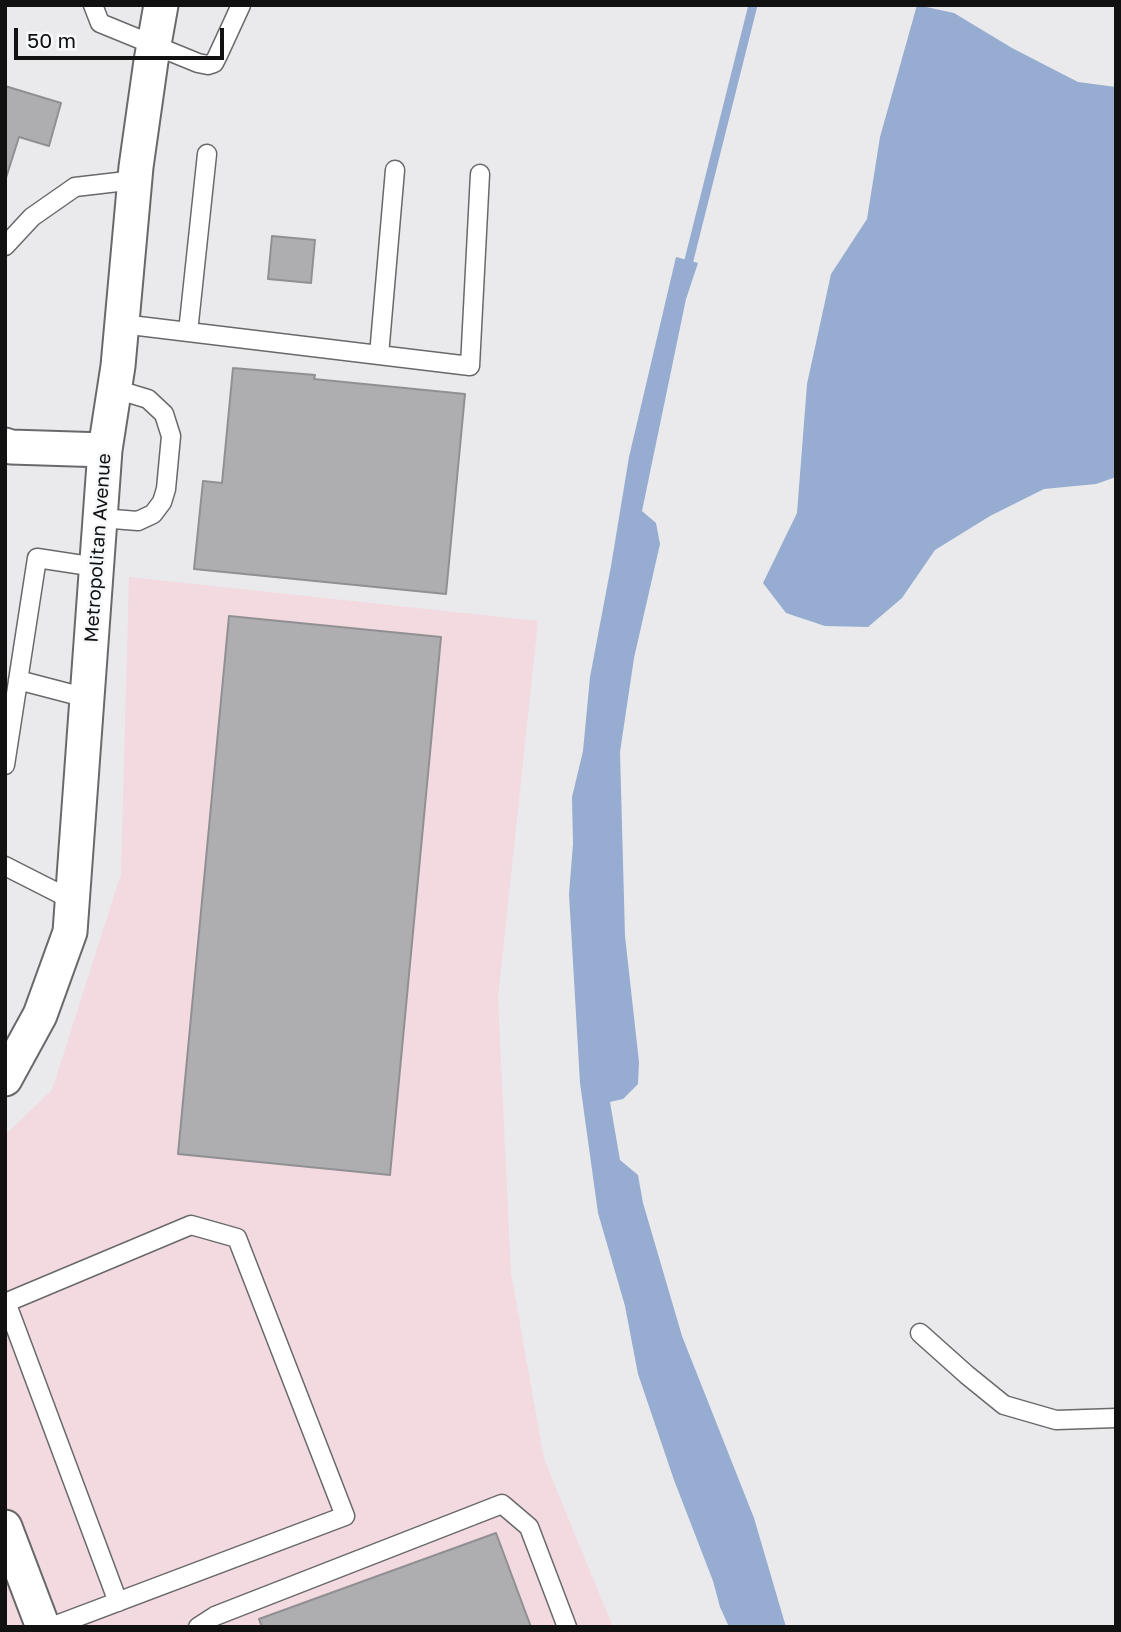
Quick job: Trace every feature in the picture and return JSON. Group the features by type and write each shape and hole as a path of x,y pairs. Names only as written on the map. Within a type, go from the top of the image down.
{"street":[{"name":"Metropolitan Avenue","path":"5,1079 40,1015 69,932 105,450 115,389 135,180 161,5"},
{"path":"5,445 105,450"},
{"path":"5,1527 43,1627"}],"lane":[{"path":"93,5 100,23 208,65 214,62 241,5"},
{"path":"188,332 207,154"},
{"path":"379,355 395,170"},
{"path":"122,324 470,366 480,174"},
{"path":"5,246 32,217 75,187 135,180"},
{"path":"100,518 138,521 153,514 162,502 166,489 170,436 164,414 148,400 115,389"},
{"path":"5,765 37,558 96,567"},
{"path":"18,680 87,698"},
{"path":"5,867 72,900"},
{"path":"51,1627 118,1602 345,1516 237,1238 191,1225 6,1303 118,1602"},
{"path":"920,1332 1004,1405 1056,1420 1116,1418"},
{"path":"198,1627 215,1616 502,1504 529,1527 567,1627"}],"shaded area":[{"path":"129,577 538,621 498,998 511,1273 544,1459 613,1627 5,1627 5,1135 52,1090 121,874"}],"water":[{"path":"917,5 954,13 1012,48 1078,82 1116,87 1116,477 1096,484 1044,489 990,516 935,550 902,598 868,627 825,626 786,613 763,583 797,513 807,384 831,274 867,219 880,137"},
{"path":"676,257 698,263 686,299 642,511 656,523 660,544 634,658 620,752 625,936 639,1062 638,1084 623,1099 610,1102 620,1160 638,1175 643,1203 682,1336 754,1518 786,1627 729,1627 720,1607 638,1374 625,1306 598,1213 580,1083 569,894 573,844 572,797 583,751 590,677 629,457"}],"building":[{"path":"5,86 61,103 49,146 19,137 5,181"},
{"path":"272,236 315,240 311,283 268,279"},
{"path":"233,368 315,375 314,379 465,394 446,594 194,569 203,481 222,483"},
{"path":"229,616 441,637 390,1175 178,1154"},
{"path":"496,1533 531,1627 262,1627 259,1619"}],"waterway":[{"path":"686,272 753,5"}]}
